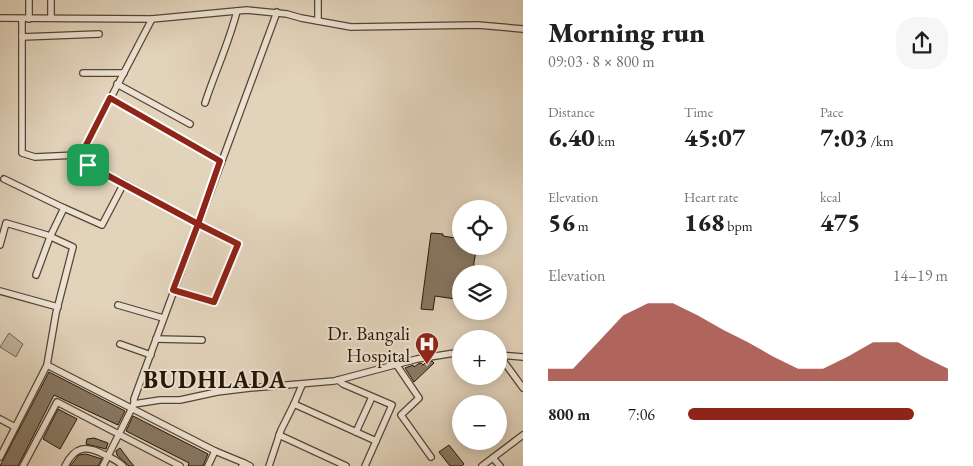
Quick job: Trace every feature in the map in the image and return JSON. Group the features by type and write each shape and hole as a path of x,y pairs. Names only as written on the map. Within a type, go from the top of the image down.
{"street":[{"path":"29,0 22,38 22,153 35,157 77,155 83,151 152,19"},
{"path":"51,0 51,18"},
{"path":"318,0 318,21"},
{"path":"0,18 152,19 247,10 277,12 351,27 478,25 523,29"},
{"path":"205,103 230,36 237,11"},
{"path":"103,466 132,407 220,161 277,12"},
{"path":"22,38 99,34"},
{"path":"83,72 124,73"},
{"path":"117,84 190,124"},
{"path":"110,98 220,161"},
{"path":"77,155 88,165 238,244 214,302 173,290"},
{"path":"4,180 102,225 124,183"},
{"path":"36,275 50,237 64,208"},
{"path":"0,245 6,223 50,237 73,247 58,308 47,366 0,457"},
{"path":"0,291 58,308"},
{"path":"118,305 163,318"},
{"path":"156,339 202,340"},
{"path":"120,344 151,355"},
{"path":"132,407 160,400 180,400 217,392 338,380 396,364 452,354"},
{"path":"507,356 523,357"},
{"path":"396,364 419,398 401,414"},
{"path":"47,366 132,407 215,451 250,466"},
{"path":"507,366 523,388"},
{"path":"338,380 343,384 392,405 401,414 431,456"},
{"path":"269,466 279,435 302,385"},
{"path":"356,432 372,396"},
{"path":"23,466 57,402 180,466"},
{"path":"294,404 376,441"},
{"path":"365,466 392,405"},
{"path":"1,419 15,426"},
{"path":"279,435 346,466"},
{"path":"482,466 523,435"},
{"path":"65,466 74,453 80,449 91,448 123,466"},
{"path":"208,466 215,451"},
{"path":"493,458 500,466"}],"shaded area":[{"path":"9,333 23,344 16,357 0,347"}],"building":[{"path":"431,233 443,234 443,236 452,238 452,255 475,255 474,265 452,265 452,299 435,296 433,310 421,309"},
{"path":"432,361 434,363 414,382 405,368 413,365 414,367 421,363 423,365 426,362"},
{"path":"49,372 125,411 118,425 54,395 18,466 0,466"},
{"path":"58,409 77,419 60,449 43,439"},
{"path":"133,416 208,454 203,466 188,466 189,463 126,431"},
{"path":"94,438 108,443 106,449 86,444 87,439"},
{"path":"449,445 464,464 462,466 450,466 439,452"},
{"path":"120,448 134,466 129,466 117,455 116,451"},
{"path":"86,454 102,459 98,466 70,466 79,455"}],"place":[{"name":"Dr. Bangali Hospital","path":"427,365"}],"district":[{"name":"BUDHLADA","path":"215,379"}],"route":[{"path":"88,165 77,155 83,151 110,98 220,161 198,224 238,244 214,302 173,290 198,224 88,165"}]}
